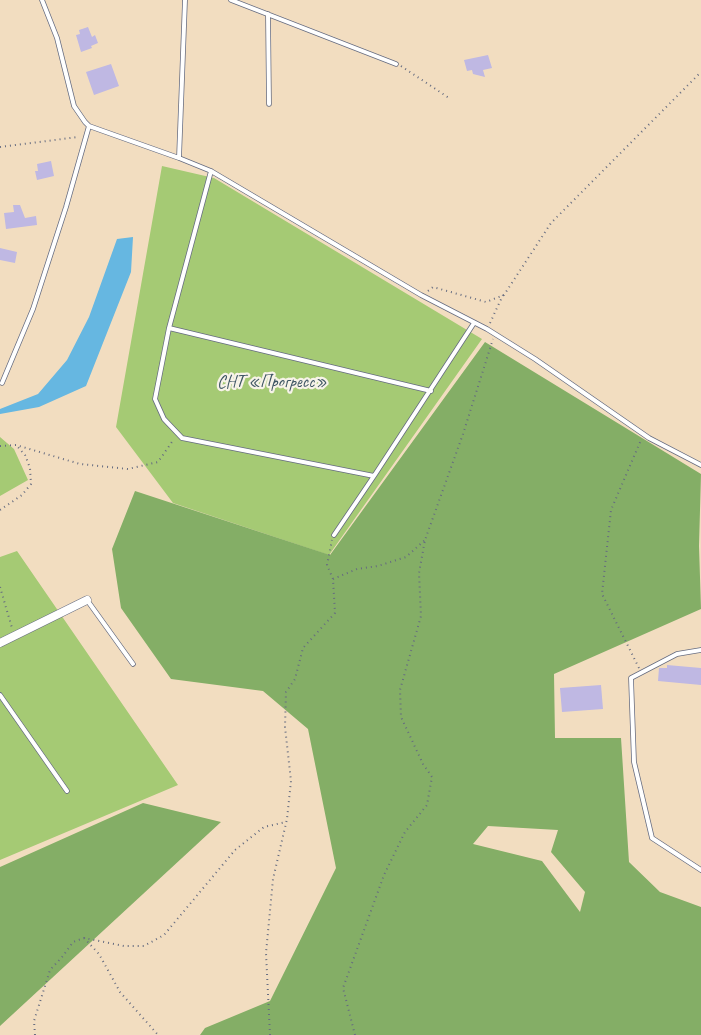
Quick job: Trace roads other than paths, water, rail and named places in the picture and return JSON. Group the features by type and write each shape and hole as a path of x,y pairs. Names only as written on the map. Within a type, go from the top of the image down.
{"street":[{"path":"0,642 87,600"}],"lane":[{"path":"42,0 57,38 74,106 89,126 211,171 422,295 487,329 535,359 650,438 701,464"},
{"path":"179,158 185,0"},
{"path":"231,0 396,64"},
{"path":"268,14 269,104"},
{"path":"2,383 34,309 89,126"},
{"path":"211,171 169,328 155,399 164,419 182,438 374,476"},
{"path":"334,535 431,391 474,323"},
{"path":"169,328 431,391"},
{"path":"87,600 133,664"},
{"path":"701,650 677,654 631,678 634,762 652,838 701,870"},
{"path":"0,695 67,791"}],"water":[{"path":"133,237 131,272 86,386 39,407 0,414 0,409 38,394 67,360 89,317 117,239"}],"park label":[{"name":"СНТ «Прогресс»","path":"272,382"}]}
